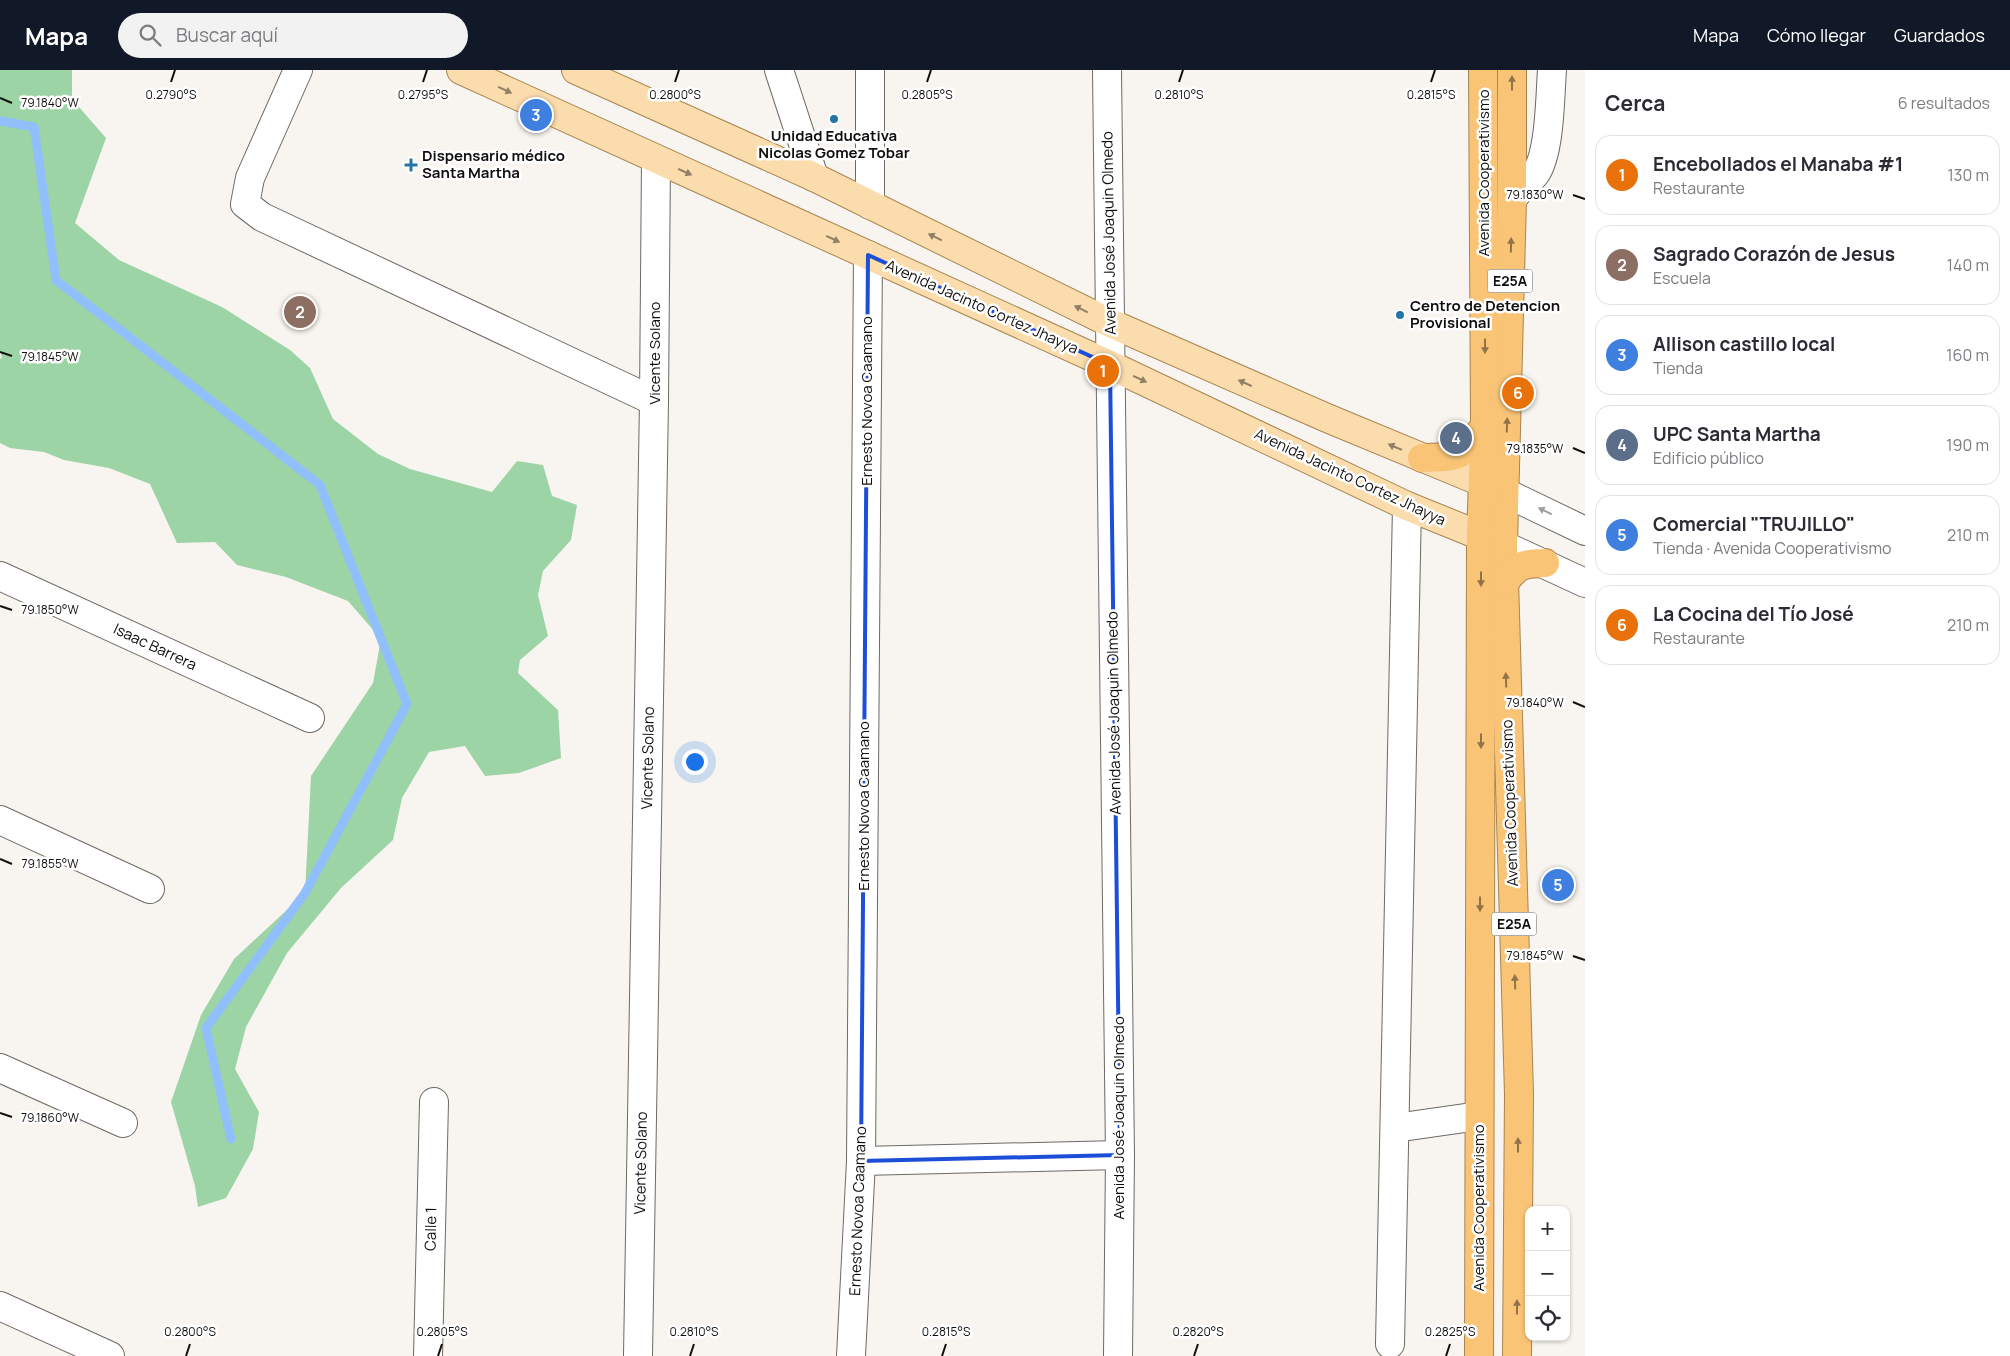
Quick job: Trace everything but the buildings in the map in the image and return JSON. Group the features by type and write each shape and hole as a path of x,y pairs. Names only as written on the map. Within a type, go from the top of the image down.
{"highway":[{"name":"Avenida Cooperativismo","path":"1483,70 1485,426 1494,487"},
{"name":"Avenida Cooperativismo","path":"1479,1356 1479,1116 1492,540 1512,199 1512,70"},
{"path":"1422,458 1453,457 1468,449 1485,426"},
{"name":"Avenida Cooperativismo","path":"1492,540 1504,583 1519,1094 1516,1356"},
{"path":"1504,583 1514,570 1521,565 1545,563"}],"main road":[{"name":"Avenida Jacinto Cortez Jhayya","path":"461,70 1110,365 1407,506 1492,540"},
{"path":"576,70 814,177 1110,323 1422,458 1494,487"}],"street":[{"path":"298,70 250,178 245,204 262,217 654,401"},
{"path":"779,70 814,177"},
{"path":"870,70 870,205"},
{"name":"Avenida José Joaquin Olmedo","path":"1106,70 1120,1155 1118,1356"},
{"path":"1512,199 1519,189 1536,173 1542,160 1549,116 1552,70"},
{"name":"Vicente Solano","path":"638,1356 654,401 656,159"},
{"name":"Ernesto Novoa Caamano","path":"851,1356 861,1161 868,256"},
{"path":"1494,487 1585,531"},
{"path":"1390,1344 1407,506"},
{"name":"Avenida Jacinto Cortez Jhayya","path":"1492,540 1585,583"},
{"name":"Isaac Barrera","path":"0,576 310,718"},
{"path":"0,820 150,888"},
{"path":"0,1068 123,1123"},
{"name":"Calle 1","path":"428,1356 434,1102"},
{"path":"1395,1128 1479,1116"},
{"path":"861,1161 1120,1155"},
{"path":"0,1306 110,1356"}],"highlighted area":[{"path":"868,255 1110,365 1120,1155 861,1161"}],"green space":[{"path":"0,70 72,70 72,99 106,138 75,223 119,260 222,307 290,350 310,368 333,419 378,454 410,469 492,492 517,461 543,465 552,496 577,505 571,540 543,571 538,595 548,636 520,660 518,673 558,710 561,758 519,773 485,776 465,746 429,752 402,798 393,840 341,888 287,953 246,1027 235,1069 259,1112 253,1149 226,1198 198,1207 195,1186 171,1102 201,1015 234,959 305,893 311,776 373,683 381,639 348,601 286,577 237,565 215,542 177,543 150,484 109,468 64,460 44,452 10,448 0,443 0,359 2,358 0,351"}],"waterway":[{"path":"0,121 34,127 56,280 320,485 407,704 305,893 206,1028 231,1139"}],"place":[{"name":"Allison castillo local","path":"536,115"},
{"name":"Unidad Educativa Nicolas Gomez Tobar","path":"834,119"},
{"name":"Dispensario médico Santa Martha","path":"411,165"},
{"name":"Sagrado Corazón de Jesus","path":"300,312"},
{"name":"Centro de Detencion Provisional","path":"1400,315"},
{"name":"Encebollados el Manaba #1","path":"1103,371"},
{"name":"La Cocina del Tío José","path":"1518,393"},
{"name":"UPC Santa Martha","path":"1456,438"},
{"name":"Comercial \"TRUJILLO\"","path":"1558,885"}]}
